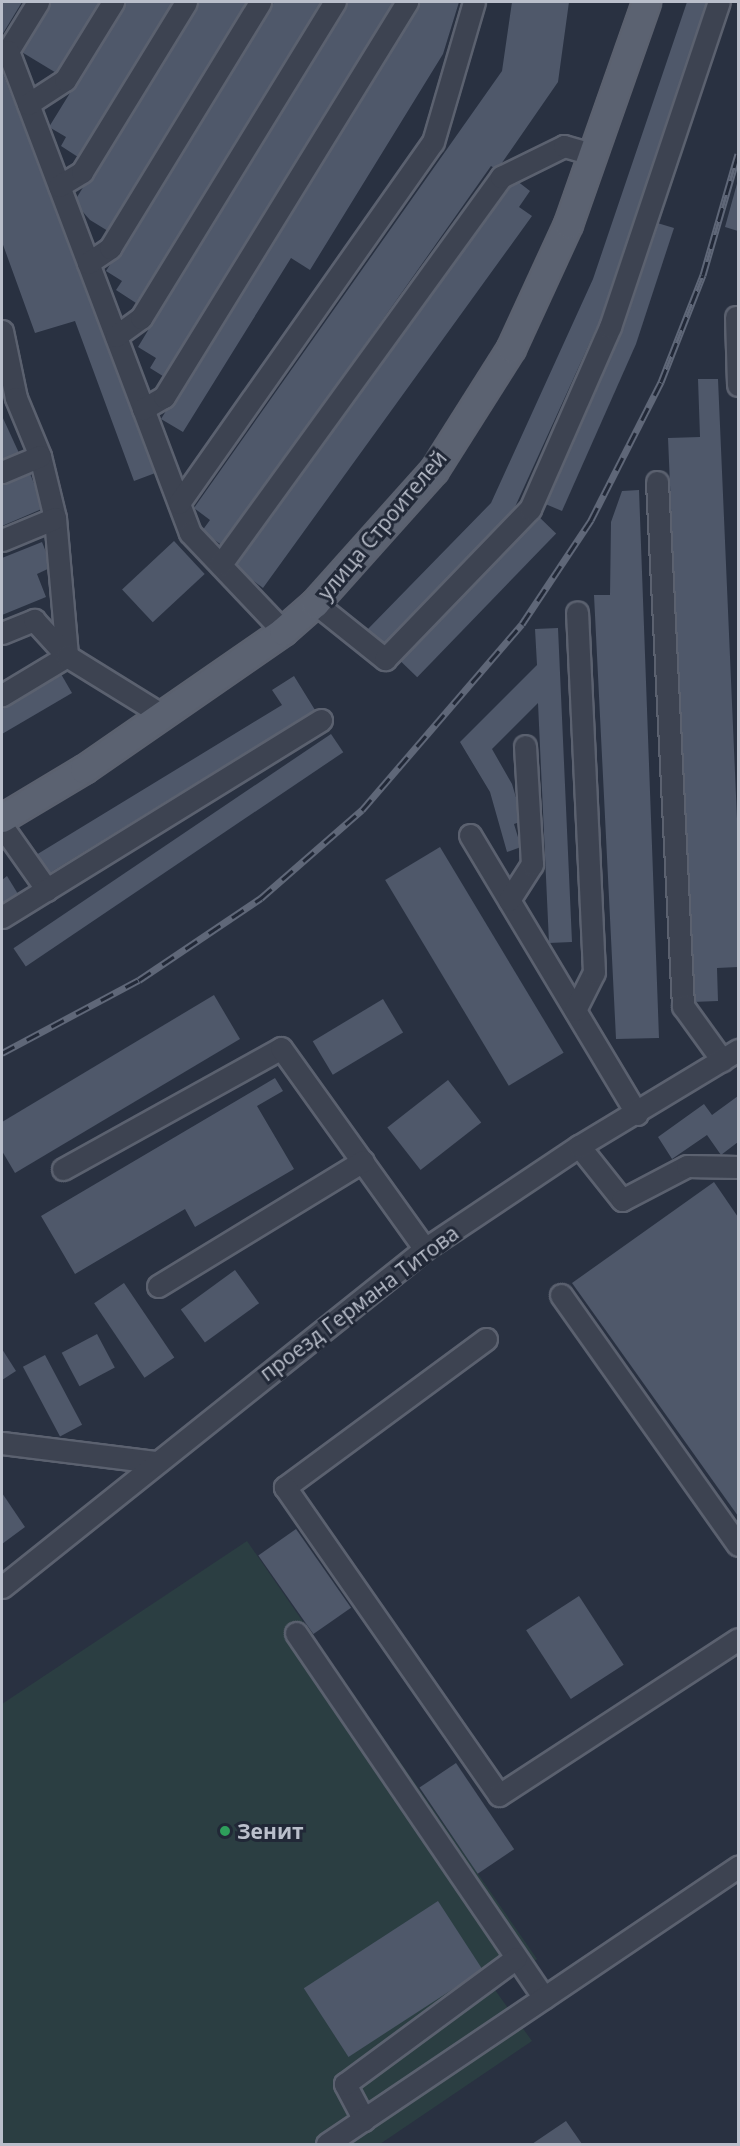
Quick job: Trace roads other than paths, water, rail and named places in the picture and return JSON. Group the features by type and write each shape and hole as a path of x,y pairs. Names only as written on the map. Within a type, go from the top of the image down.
{"main road":[{"name":"улица Строителей","path":"2,818 84,769 283,631 315,603 434,470 511,348 568,224 646,2"}],"street":[{"path":"38,2 8,51 190,533 283,631"},
{"path":"28,104 65,80 113,2"},
{"path":"59,186 82,172 186,2"},
{"path":"88,263 110,248 261,2"},
{"path":"116,336 141,318 335,2"},
{"path":"143,409 164,397 407,2"},
{"path":"179,503 433,142 474,2"},
{"path":"315,603 385,659 530,509 610,327 719,2"},
{"path":"221,564 501,177 564,146 592,154"},
{"path":"736,316 738,385"},
{"path":"2,332 9,401 40,456 55,518 67,656"},
{"path":"2,472 40,456"},
{"path":"657,482 683,1006 730,1055"},
{"path":"2,540 55,518"},
{"path":"575,1010 594,972 577,612"},
{"path":"2,633 34,620 67,656 161,714"},
{"path":"2,695 67,656"},
{"path":"2,917 321,720"},
{"path":"509,900 532,864 525,746"},
{"path":"2,826 47,890"},
{"path":"470,835 637,1114"},
{"path":"63,1169 281,1048 425,1249"},
{"name":"проезд Германа Титова","path":"2,1587 155,1462 425,1249 579,1146 637,1114 730,1055"},
{"path":"579,1146 622,1200 687,1166 738,1167"},
{"path":"158,1286 363,1161"},
{"path":"561,1295 738,1545"},
{"path":"486,1339 285,1487 499,1795 738,1639"},
{"path":"2,1443 155,1462"},
{"path":"296,1634 544,1998"},
{"path":"327,2145 738,1867"},
{"path":"364,2120 345,2084 516,1958"}],"railway":[{"path":"2,1053 139,980 261,898 362,810 522,624 591,520 661,382 703,275 738,154"}],"place":[{"name":"Зенит","path":"225,1831"}]}
